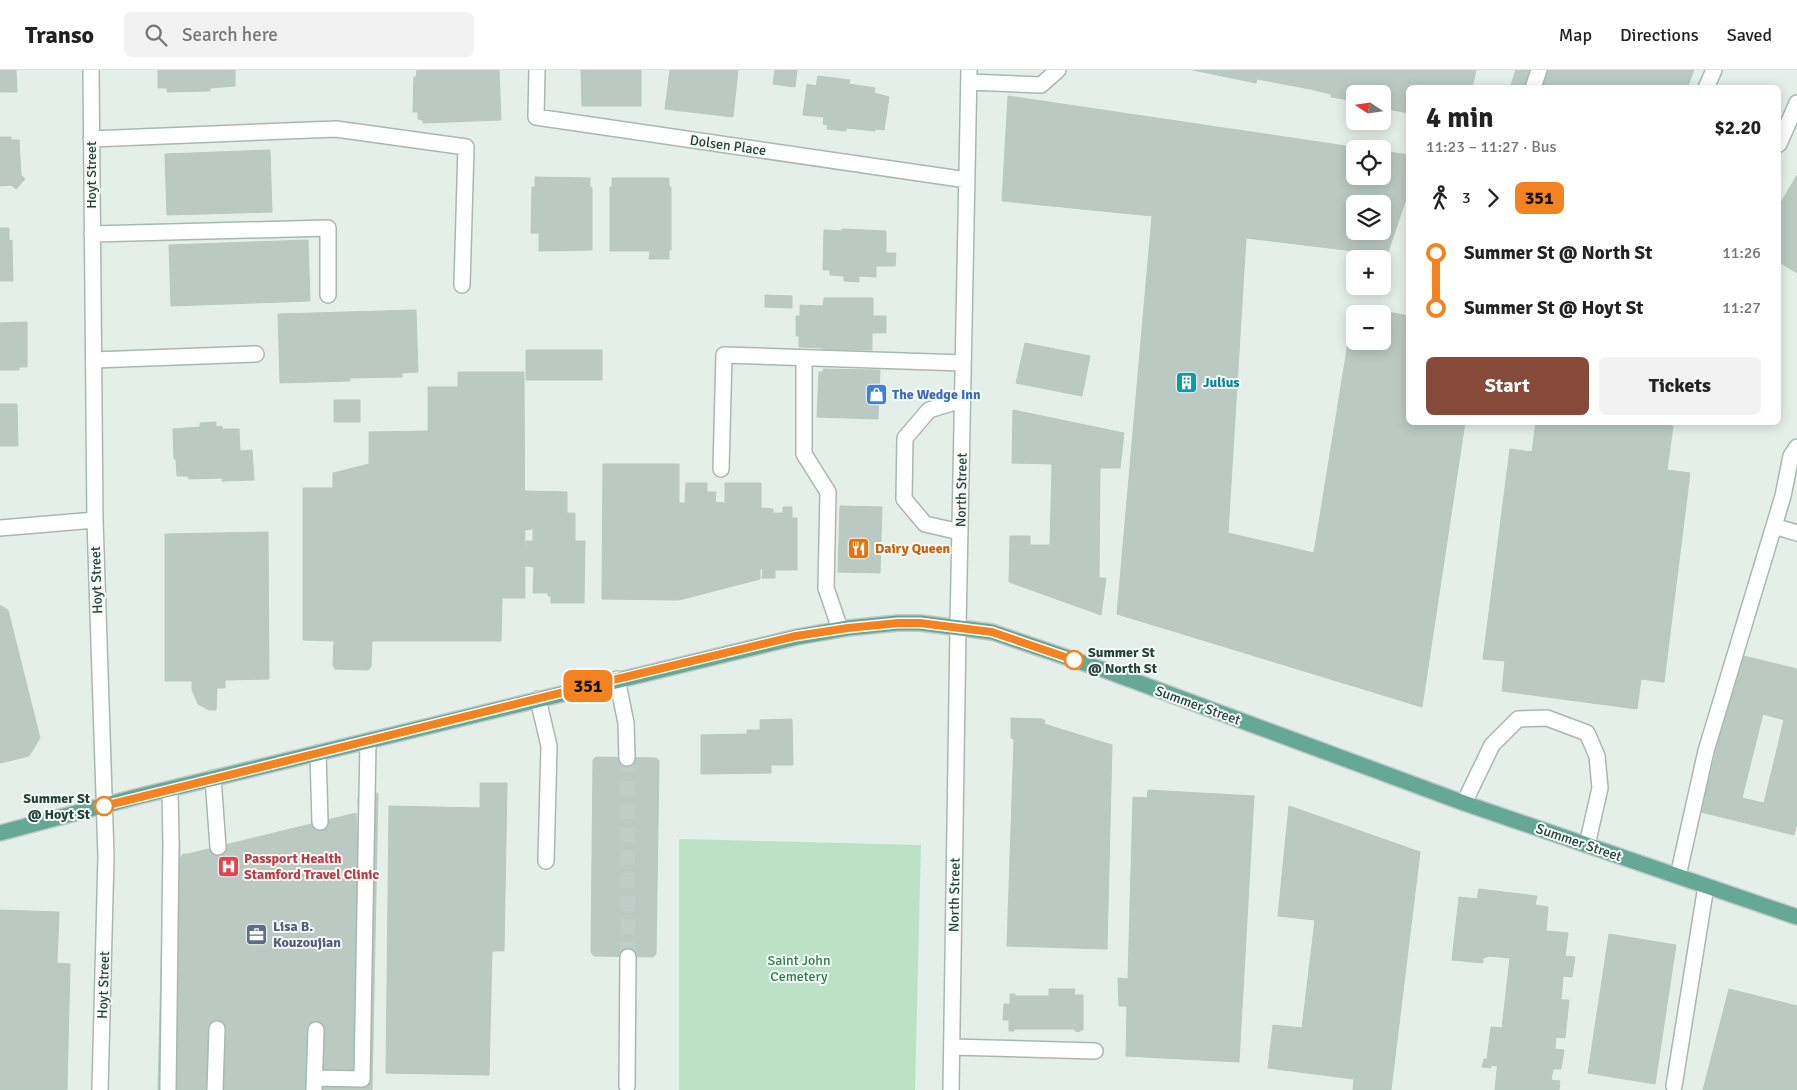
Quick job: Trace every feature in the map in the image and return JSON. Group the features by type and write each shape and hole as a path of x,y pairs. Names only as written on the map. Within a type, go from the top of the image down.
{"main road":[{"name":"Summer Street","path":"0,833 213,778 796,636 840,629 898,623 920,623 992,632 1107,672 1464,803 1797,917"}],"street":[{"name":"Hoyt Street","path":"90,70 94,520 106,856 100,1090"},
{"name":"Dolsen Place","path":"537,70 536,117 967,180"},
{"path":"969,76 1040,85 1058,70"},
{"path":"1534,85 1539,70"},
{"path":"1707,85 1714,70"},
{"name":"North Street","path":"951,1090 969,76"},
{"path":"1781,139 1797,103"},
{"path":"91,139 336,129 466,147 462,285"},
{"path":"92,234 328,228 328,294"},
{"path":"94,360 256,354"},
{"path":"721,469 724,355 963,363"},
{"path":"804,358 804,454 828,492 826,588 840,629"},
{"path":"960,532 925,524 904,499 905,438 929,410 962,400"},
{"path":"1678,876 1706,751 1783,496 1790,456 1797,447"},
{"path":"0,528 94,520"},
{"path":"1774,526 1797,533"},
{"path":"617,679 626,723 627,758"},
{"path":"538,699 550,746 546,861"},
{"path":"1464,803 1492,745 1518,719 1547,718 1587,733 1597,756 1600,788 1587,845"},
{"path":"316,1030 315,1084 362,1079 368,741"},
{"path":"318,753 320,822"},
{"path":"213,778 218,847"},
{"path":"168,1090 170,789"},
{"path":"1674,1086 1706,886"},
{"path":"627,1086 628,957"},
{"path":"215,1090 217,1029"},
{"path":"952,1047 1094,1051"}],"green space":[{"name":"Saint John Cemetery","path":"679,839 921,845 915,1090 679,1090"}],"building":[{"path":"0,70 16,70 17,92 0,92"},
{"path":"158,70 235,70 235,86 210,88 210,91 167,92 167,88 158,88"},
{"path":"417,70 499,70 501,120 423,123 423,120 418,119 418,112 413,112 414,77 416,77"},
{"path":"581,70 641,70 641,106 582,106"},
{"path":"670,70 738,70 733,117 665,109"},
{"path":"775,70 797,70 795,87 773,84"},
{"path":"1193,70 1476,70 1473,85 1406,85 1406,112 1391,110 1391,85 1346,85 1346,100 1331,97 1331,94 1310,89 1257,79 1256,83"},
{"path":"1516,70 1694,70 1688,85 1511,85"},
{"path":"818,76 850,80 849,84 875,88 874,93 889,97 884,130 846,128 846,131 827,129 828,125 823,124 824,117 803,115 807,84 816,86"},
{"name":"Julius","path":"1008,96 1346,146 1346,185 1391,185 1391,152 1406,155 1406,199 1389,250 1346,250 1246,238 1228,533 1314,553 1347,350 1391,350 1391,313 1406,315 1406,425 1465,425 1422,707 1117,614 1152,216 1002,201"},
{"path":"0,137 11,137 11,140 19,140 21,175 25,179 16,189 11,185 0,186"},
{"path":"270,150 272,212 167,215 165,154"},
{"path":"1797,175 1797,273 1781,263 1781,203"},
{"path":"535,177 590,178 590,187 592,188 592,250 539,251 539,233 531,233 532,187 535,187"},
{"path":"612,178 669,178 669,187 671,187 671,250 669,250 669,259 649,259 650,251 610,251 610,187 612,187"},
{"path":"0,228 9,228 9,241 12,240 13,281 0,281"},
{"path":"842,229 886,231 886,253 896,253 895,266 876,266 876,277 859,276 859,282 844,281 844,276 830,275 830,270 823,270 824,230 842,231"},
{"path":"308,240 310,301 171,306 169,245"},
{"path":"765,295 792,296 792,308 765,307"},
{"path":"824,298 873,298 873,316 886,316 886,333 872,333 872,350 823,350 823,348 799,347 799,336 796,336 796,316 800,316 800,305 823,306"},
{"path":"416,310 418,372 402,373 402,377 350,378 350,381 280,383 278,314"},
{"path":"27,322 27,367 19,367 19,370 0,370 0,323"},
{"path":"1025,343 1090,356 1082,396 1016,383"},
{"path":"526,350 602,350 602,380 526,380"},
{"path":"823,369 880,370 878,419 817,417 819,372 823,372"},
{"path":"458,372 524,372 525,598 502,598 501,641 372,641 371,667 368,670 335,669 333,665 334,641 303,640 303,488 333,488 333,473 369,464 369,432 428,431 428,387 458,387"},
{"path":"334,400 360,400 360,422 334,422"},
{"path":"0,404 17,404 18,446 0,446"},
{"path":"1013,410 1124,433 1120,468 1100,468 1099,578 1106,578 1101,615 1009,582 1010,536 1030,536 1030,545 1050,545 1052,464 1012,463"},
{"path":"216,422 216,427 222,426 222,429 239,429 240,451 252,450 254,480 222,481 223,478 189,479 188,476 177,476 176,459 174,459 173,429 200,427 200,423"},
{"path":"1536,425 1673,426 1667,470 1690,473 1664,682 1641,679 1637,709 1502,691 1505,661 1483,659 1510,449 1532,452"},
{"path":"603,464 679,464 679,503 685,503 686,483 707,483 707,492 716,492 715,502 725,503 725,483 761,483 761,508 773,509 773,513 783,513 783,507 792,507 792,518 797,518 797,570 775,570 775,578 762,578 763,569 760,569 760,579 679,600 679,589 678,600 602,599"},
{"path":"525,491 567,492 567,513 575,513 575,541 585,541 584,603 551,603 551,596 548,596 548,593 533,593 534,567 525,566 526,541 533,541 533,529 525,530"},
{"path":"840,506 882,507 880,573 838,572"},
{"path":"268,532 269,679 225,680 225,688 217,688 216,710 209,710 198,704 192,690 192,681 165,681 165,534"},
{"path":"0,605 8,610 40,738 29,756 0,763"},
{"path":"1740,655 1797,669 1797,823 1794,835 1701,812","holes":["1763,714 1784,720 1764,803 1742,798"]},
{"path":"1011,718 1042,719 1045,721 1044,724 1112,745 1107,949 1007,946 1014,740 1011,738"},
{"path":"792,719 793,765 771,765 771,773 701,774 701,735 747,734 747,730 760,730 760,720"},
{"path":"596,757 656,758 659,761 656,954 653,957 594,956 591,952 593,760"},
{"path":"480,783 507,783 504,951 492,951 489,1075 386,1073 389,806 480,808"},
{"path":"1148,790 1254,796 1239,1062 1126,1056 1127,1006 1119,1006 1118,978 1128,979 1133,797 1147,798"},
{"path":"378,793 372,1090 158,1090 164,845 180,841 180,859 183,854 356,813 359,861 358,797"},
{"path":"1289,806 1420,852 1391,1090 1353,1090 1354,1079 1268,1068 1273,1025 1302,1028 1315,920 1278,916"},
{"path":"1479,889 1537,896 1535,905 1548,907 1546,931 1568,933 1565,956 1575,957 1572,977 1563,976 1561,1000 1569,1000 1565,1038 1556,1037 1555,1049 1564,1050 1561,1069 1553,1069 1551,1080 1560,1081 1559,1090 1495,1090 1498,1060 1496,1066 1491,1065 1491,1068 1482,1067 1484,1059 1487,1059 1491,1027 1502,1028 1510,958 1489,956 1483,958 1483,963 1452,960 1459,897 1477,899"},
{"path":"0,910 59,912 57,963 70,964 67,1090 0,1090"},
{"path":"1609,934 1676,945 1655,1084 1588,1073"},
{"path":"1049,989 1075,989 1074,995 1083,995 1083,1030 1080,1030 1080,1032 1075,1031 1075,1029 1014,1029 1014,1031 1009,1031 1009,1020 1003,1020 1004,1004 1010,1004 1010,994 1015,994 1015,996 1049,996"},
{"path":"1729,989 1797,1006 1797,1090 1703,1090"}],"tunnel":[{"path":"627,758 628,957"}],"bus line":[{"name":"351","path":"104,806 796,636 848,628 898,623 920,623 992,632 1074,660"}],"place":[{"name":"Julius","path":"1187,382"},
{"name":"The Wedge Inn","path":"876,394"},
{"name":"Dairy Queen","path":"859,548"},
{"name":"Summer St @ North St","path":"1074,660"},
{"name":"Summer St @ Hoyt St","path":"104,806"},
{"name":"Passport Health Stamford Travel Clinic","path":"228,866"},
{"name":"Lisa B. Kouzoujian","path":"257,934"}]}
